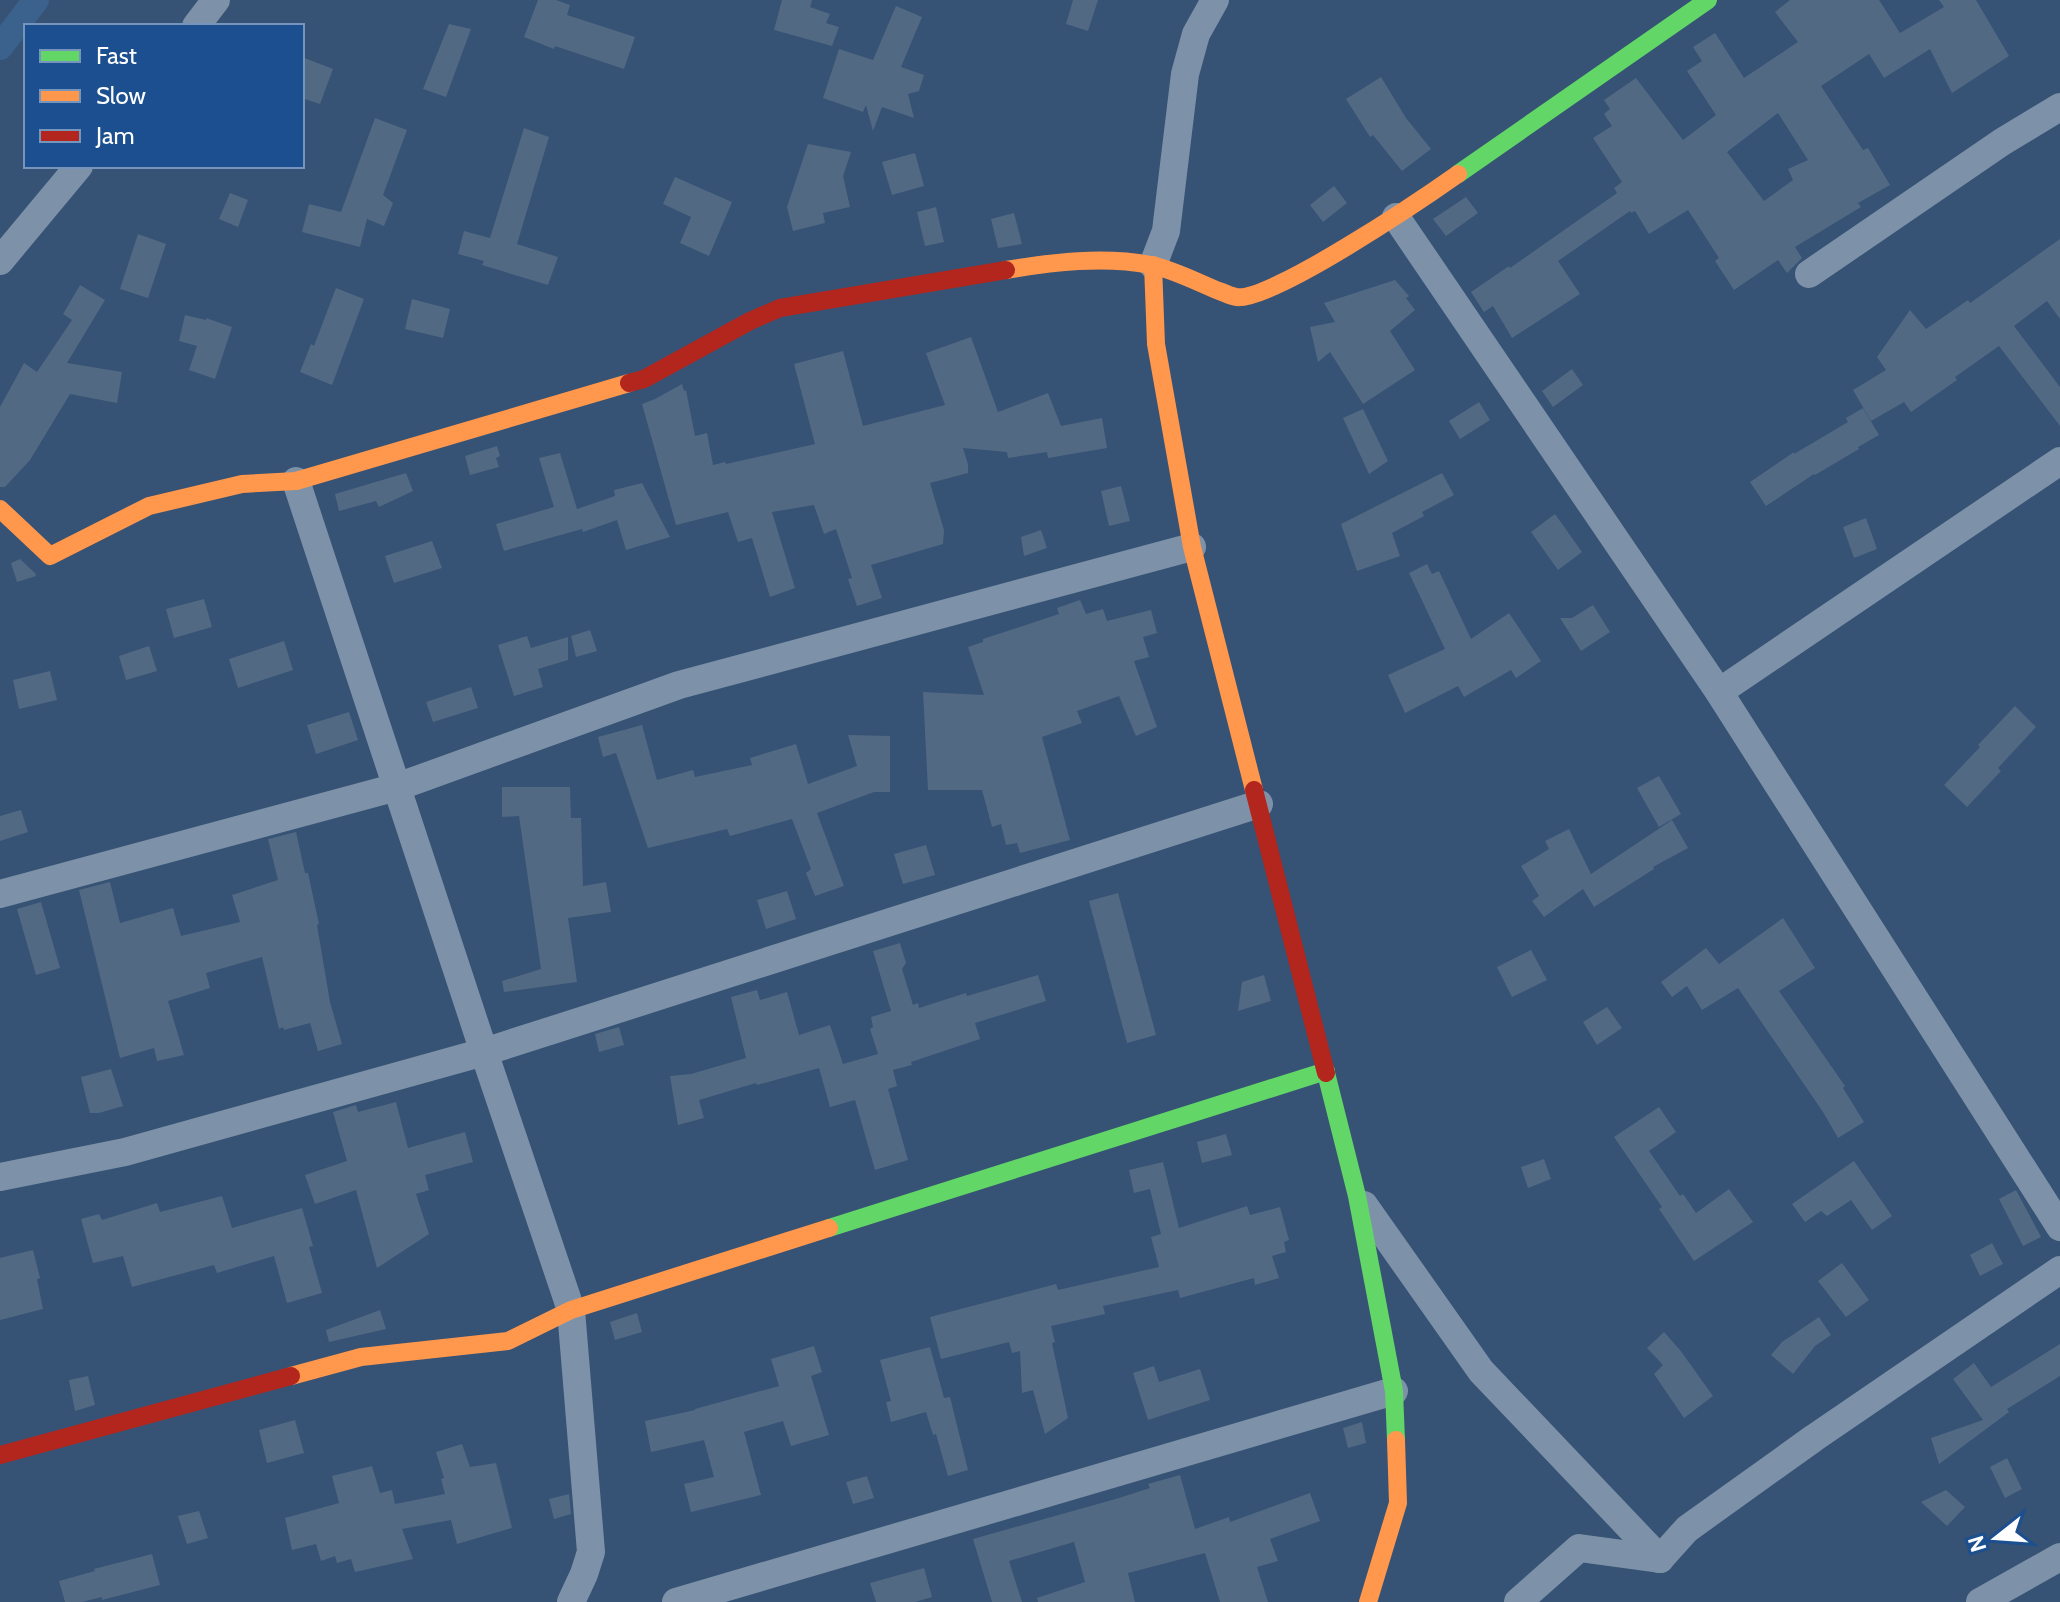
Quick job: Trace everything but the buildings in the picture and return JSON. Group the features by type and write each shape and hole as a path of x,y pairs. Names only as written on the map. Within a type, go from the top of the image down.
{"street":[{"path":"198,24 216,0"},
{"path":"1215,0 1196,34 1185,74 1166,231 1153,265 1156,344 1192,547 1357,1196 1394,1391 1398,1503 1368,1602"},
{"path":"0,509 50,556 149,506 242,484 296,481 644,379 780,308 1057,262 1091,260 1153,265 1238,298 1258,295 1396,217 1708,0"},
{"path":"1809,274 2002,142 2060,107"},
{"path":"0,261 77,168"},
{"path":"1396,217 1719,692 2060,1227"},
{"path":"1719,692 2060,461"},
{"path":"296,481 571,1310 591,1552 571,1602"},
{"path":"0,894 397,787 679,685 1192,547"},
{"path":"0,1177 125,1152 484,1052 1259,804"},
{"path":"0,1455 361,1357 508,1341 571,1310 1326,1071"},
{"path":"1357,1196 1481,1371 1660,1559"},
{"path":"1660,1559 1699,1520 2060,1270"},
{"path":"676,1602 1394,1391"},
{"path":"1518,1602 1579,1548 1660,1559"},
{"path":"1980,1602 2060,1557"}],"waterway":[{"path":"0,47 36,0"}],"traffic: fast":[{"path":"1458,174 1708,0"},
{"path":"829,1228 1326,1071"},
{"path":"1326,1073 1357,1196 1394,1391 1396,1440"}],"traffic: slow":[{"path":"1006,270 1078,261 1133,262 1168,270 1234,297 1254,294 1280,284 1347,247 1458,174"},
{"path":"1153,265 1156,344 1192,547 1254,790"},
{"path":"0,509 50,556 149,506 242,484 296,481 629,383"},
{"path":"291,1376 361,1357 508,1341 571,1310 829,1228"},
{"path":"1368,1602 1398,1503 1396,1440"}],"traffic: jam":[{"path":"629,383 644,379 780,308 1006,270"},
{"path":"1254,790 1326,1073"},
{"path":"0,1455 291,1376"}]}
